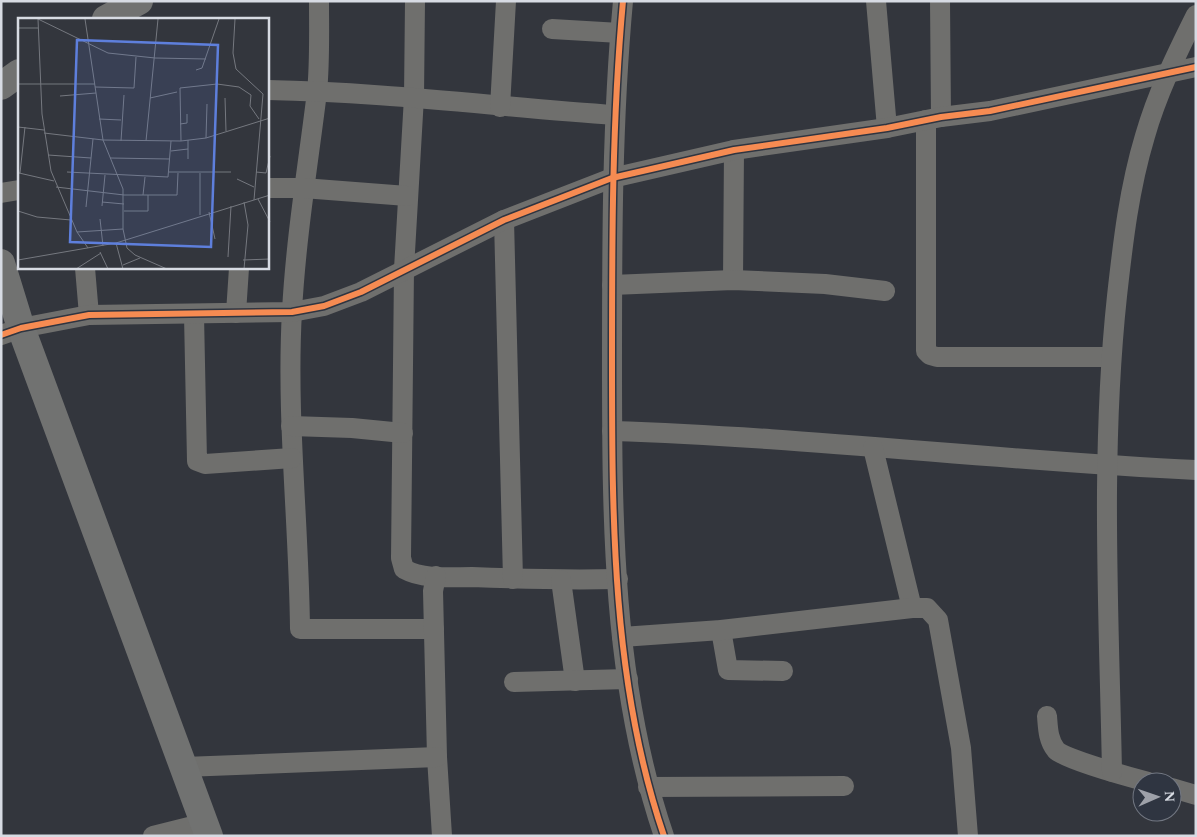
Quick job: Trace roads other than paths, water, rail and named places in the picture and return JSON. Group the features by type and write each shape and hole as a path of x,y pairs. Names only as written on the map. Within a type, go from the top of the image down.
{"street":[{"path":"320,1 317,91 303,188 292,312 291,426 299,548 300,629 434,629"},
{"path":"415,1 414,97 404,269 401,558 404,569 415,575 436,576 561,580 618,579"},
{"path":"500,107 506,1"},
{"path":"623,1 612,178 612,430 618,579 622,637 633,717 648,787 664,836"},
{"path":"876,1 887,128"},
{"path":"940,1 933,118 926,350 930,355 937,357 1110,357"},
{"path":"108,18 134,3"},
{"path":"1112,772 1106,466 1110,357 1131,189 1145,136 1168,72 1196,15"},
{"path":"552,29 620,33"},
{"path":"11,332 89,315 194,315 292,312 334,302 361,292 504,220 612,178 734,150 887,128 933,118 990,112 1196,67"},
{"path":"1,86 18,74"},
{"path":"269,90 414,97 500,107 615,115"},
{"path":"733,280 734,150"},
{"path":"269,188 303,188 407,196"},
{"path":"1,193 18,190"},
{"path":"504,220 512,579"},
{"path":"85,269 89,315"},
{"path":"236,313 239,269"},
{"path":"2,270 11,332 184,767 207,830 153,836"},
{"path":"612,285 733,280 825,284 885,291"},
{"path":"194,315 197,461 205,464 292,458"},
{"path":"291,426 352,428 403,433"},
{"path":"612,430 702,434 1106,466 1196,470"},
{"path":"873,448 912,608"},
{"path":"436,576 433,591 437,757 442,836"},
{"path":"561,580 575,681"},
{"path":"622,637 721,630 912,608 927,608 938,620 961,748 968,836"},
{"path":"721,630 728,670 783,671"},
{"path":"514,682 628,679"},
{"path":"1047,716 1049,739 1057,751 1132,778"},
{"path":"184,767 437,757"},
{"path":"648,787 844,786"},
{"path":"1182,791 1196,795"}]}
